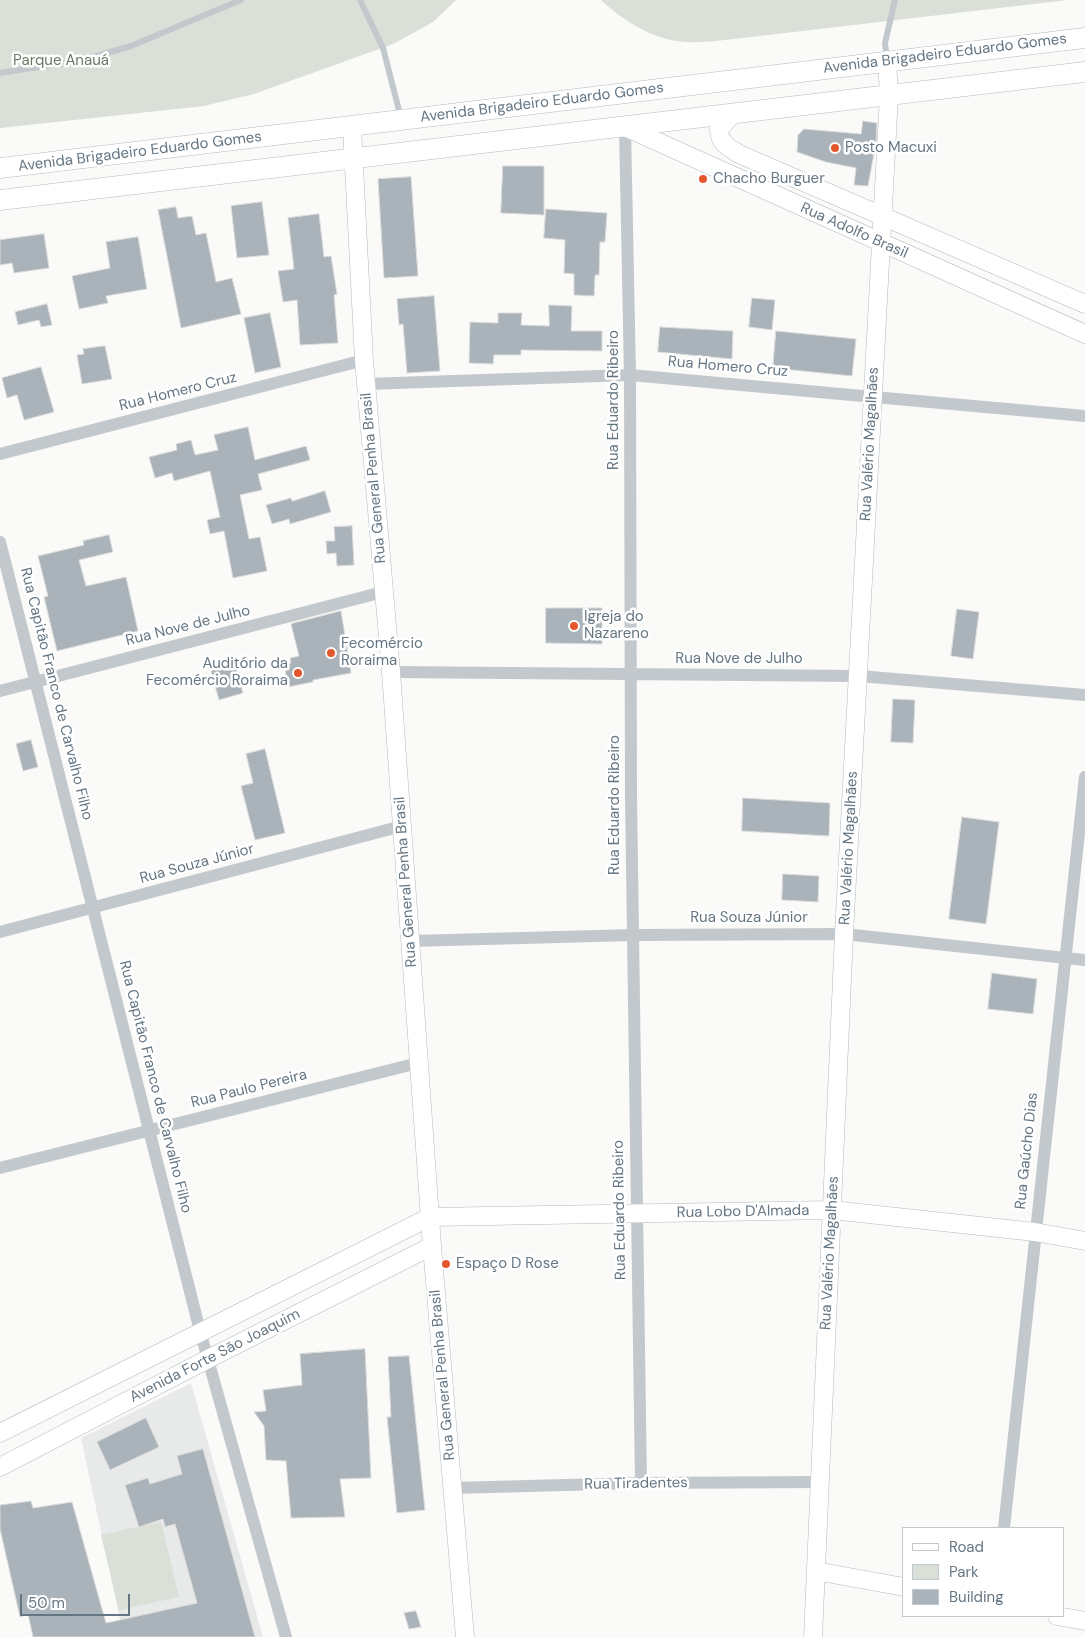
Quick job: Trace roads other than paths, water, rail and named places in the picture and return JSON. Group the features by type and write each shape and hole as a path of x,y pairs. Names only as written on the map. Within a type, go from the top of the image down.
{"main road":[{"name":"Avenida Brigadeiro Eduardo Gomes","path":"0,168 352,127 887,60 1085,38"},
{"name":"Avenida Brigadeiro Eduardo Gomes","path":"0,200 1085,72"}],"street":[{"name":"Rua Valério Magalhães","path":"813,1637 844,934 888,95 887,60"},
{"name":"Rua Adolfo Brasil","path":"734,113 719,129 722,142 730,149 882,218 1085,304"},
{"name":"Rua General Penha Brasil","path":"352,127 364,360 391,672 432,1246 465,1637"},
{"name":"Rua Adolfo Brasil","path":"625,127 1085,334"},
{"name":"Rua Eduardo Ribeiro","path":"625,127 630,375 632,935 641,1483"},
{"name":"Rua Homero Cruz","path":"0,454 364,360"},
{"name":"Rua Homero Cruz","path":"366,384 630,375 1085,416"},
{"name":"Rua Capitão Franco de Carvalho Filho","path":"0,542 200,1331 286,1637"},
{"name":"Rua Nove de Julho","path":"0,691 383,592"},
{"name":"Rua Nove de Julho","path":"391,672 859,676 1085,695"},
{"name":"Rua Gaúcho Dias","path":"1004,1527 1034,1232 1085,777"},
{"name":"Rua Souza Júnior","path":"0,932 402,826"},
{"name":"Rua Souza Júnior","path":"411,941 632,935 844,934 1085,960"},
{"name":"Rua Paulo Pereira","path":"0,1168 418,1063"},
{"name":"Rua Lobo D'Almada","path":"430,1217 832,1210 1034,1232 1085,1241"},
{"name":"Avenida Forte São Joaquim","path":"0,1433 430,1217"},
{"name":"Avenida Forte São Joaquim","path":"0,1467 432,1246"},
{"name":"Rua Tiradentes","path":"453,1488 641,1483 820,1482"},
{"path":"816,1571 902,1587"},
{"path":"1063,1617 1085,1621"}],"lane":[{"path":"0,74 83,60 131,46 241,0"},
{"path":"360,0 383,48 402,120"},
{"path":"887,60 885,44 894,0"}],"place":[{"name":"Posto Macuxi","path":"835,148"},
{"name":"Chacho Burguer","path":"703,179"},
{"name":"Igreja do Nazareno","path":"574,626"},
{"name":"Fecomércio Roraima","path":"331,653"},
{"name":"Auditório da Fecomércio Roraima","path":"298,673"},
{"name":"Espaço D Rose","path":"446,1264"}],"park label":[{"name":"Parque Anauá","path":"61,61"}]}
